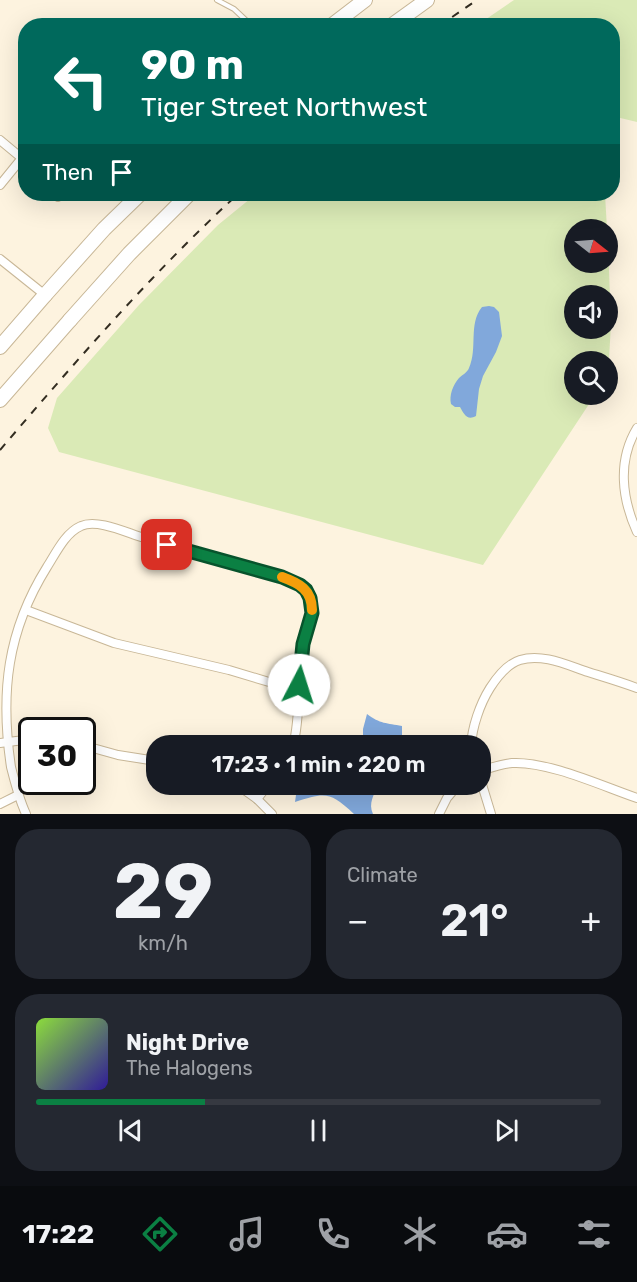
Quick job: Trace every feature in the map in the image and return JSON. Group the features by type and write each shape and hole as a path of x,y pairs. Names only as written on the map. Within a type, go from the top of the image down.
{"highway":[{"path":"341,18 365,0"},
{"path":"402,18 427,0"},
{"path":"0,347 104,229 134,201"},
{"path":"0,400 129,254 182,201"}],"street":[{"path":"0,140 18,155"},
{"path":"0,185 18,166"},
{"path":"0,259 45,295"},
{"path":"637,428 629,447 622,477 628,511 637,532"},
{"path":"26,814 3,743 3,675 13,642 38,581 73,530 87,523 105,526 185,551 282,577 306,590 310,598 312,613 303,644 294,735"},
{"path":"26,610 114,643 229,670 269,682 299,685"},
{"path":"473,735 482,705 492,684 509,666 519,660 529,658 551,660 637,688"},
{"path":"3,743 18,741"},
{"path":"96,749 146,759"},
{"path":"491,768 511,763 557,770 637,798"},
{"path":"0,804 18,795"},
{"path":"251,795 272,814"},
{"path":"256,799 259,795"},
{"path":"439,814 450,795"},
{"path":"485,795 491,814"}],"lane":[{"path":"217,0 234,9 244,18"}],"green space":[{"path":"514,0 637,0 637,122 620,118 620,18 488,18"},
{"path":"247,201 605,201 606,219 564,219 564,273 609,273 610,285 564,285 564,339 610,339 609,351 564,351 564,405 588,405 483,565 59,452 48,428 57,398 139,305 218,225"}],"water":[{"path":"489,306 499,312 502,336 483,376 476,416 470,418 460,407 451,404 451,394 453,387 468,370 472,360 474,328 478,314 482,307"},
{"path":"367,714 388,724 402,726 402,735 363,735"},
{"path":"296,795 373,795 371,803 373,814 354,814 339,801 327,796 295,802"}],"railway":[{"path":"451,18 477,0"},
{"path":"0,450 145,286 231,201"}],"slow traffic":[{"path":"282,577 306,590 312,610"}],"route":[{"path":"167,545 282,577 306,590 312,604 312,613 303,644 299,685"}]}
